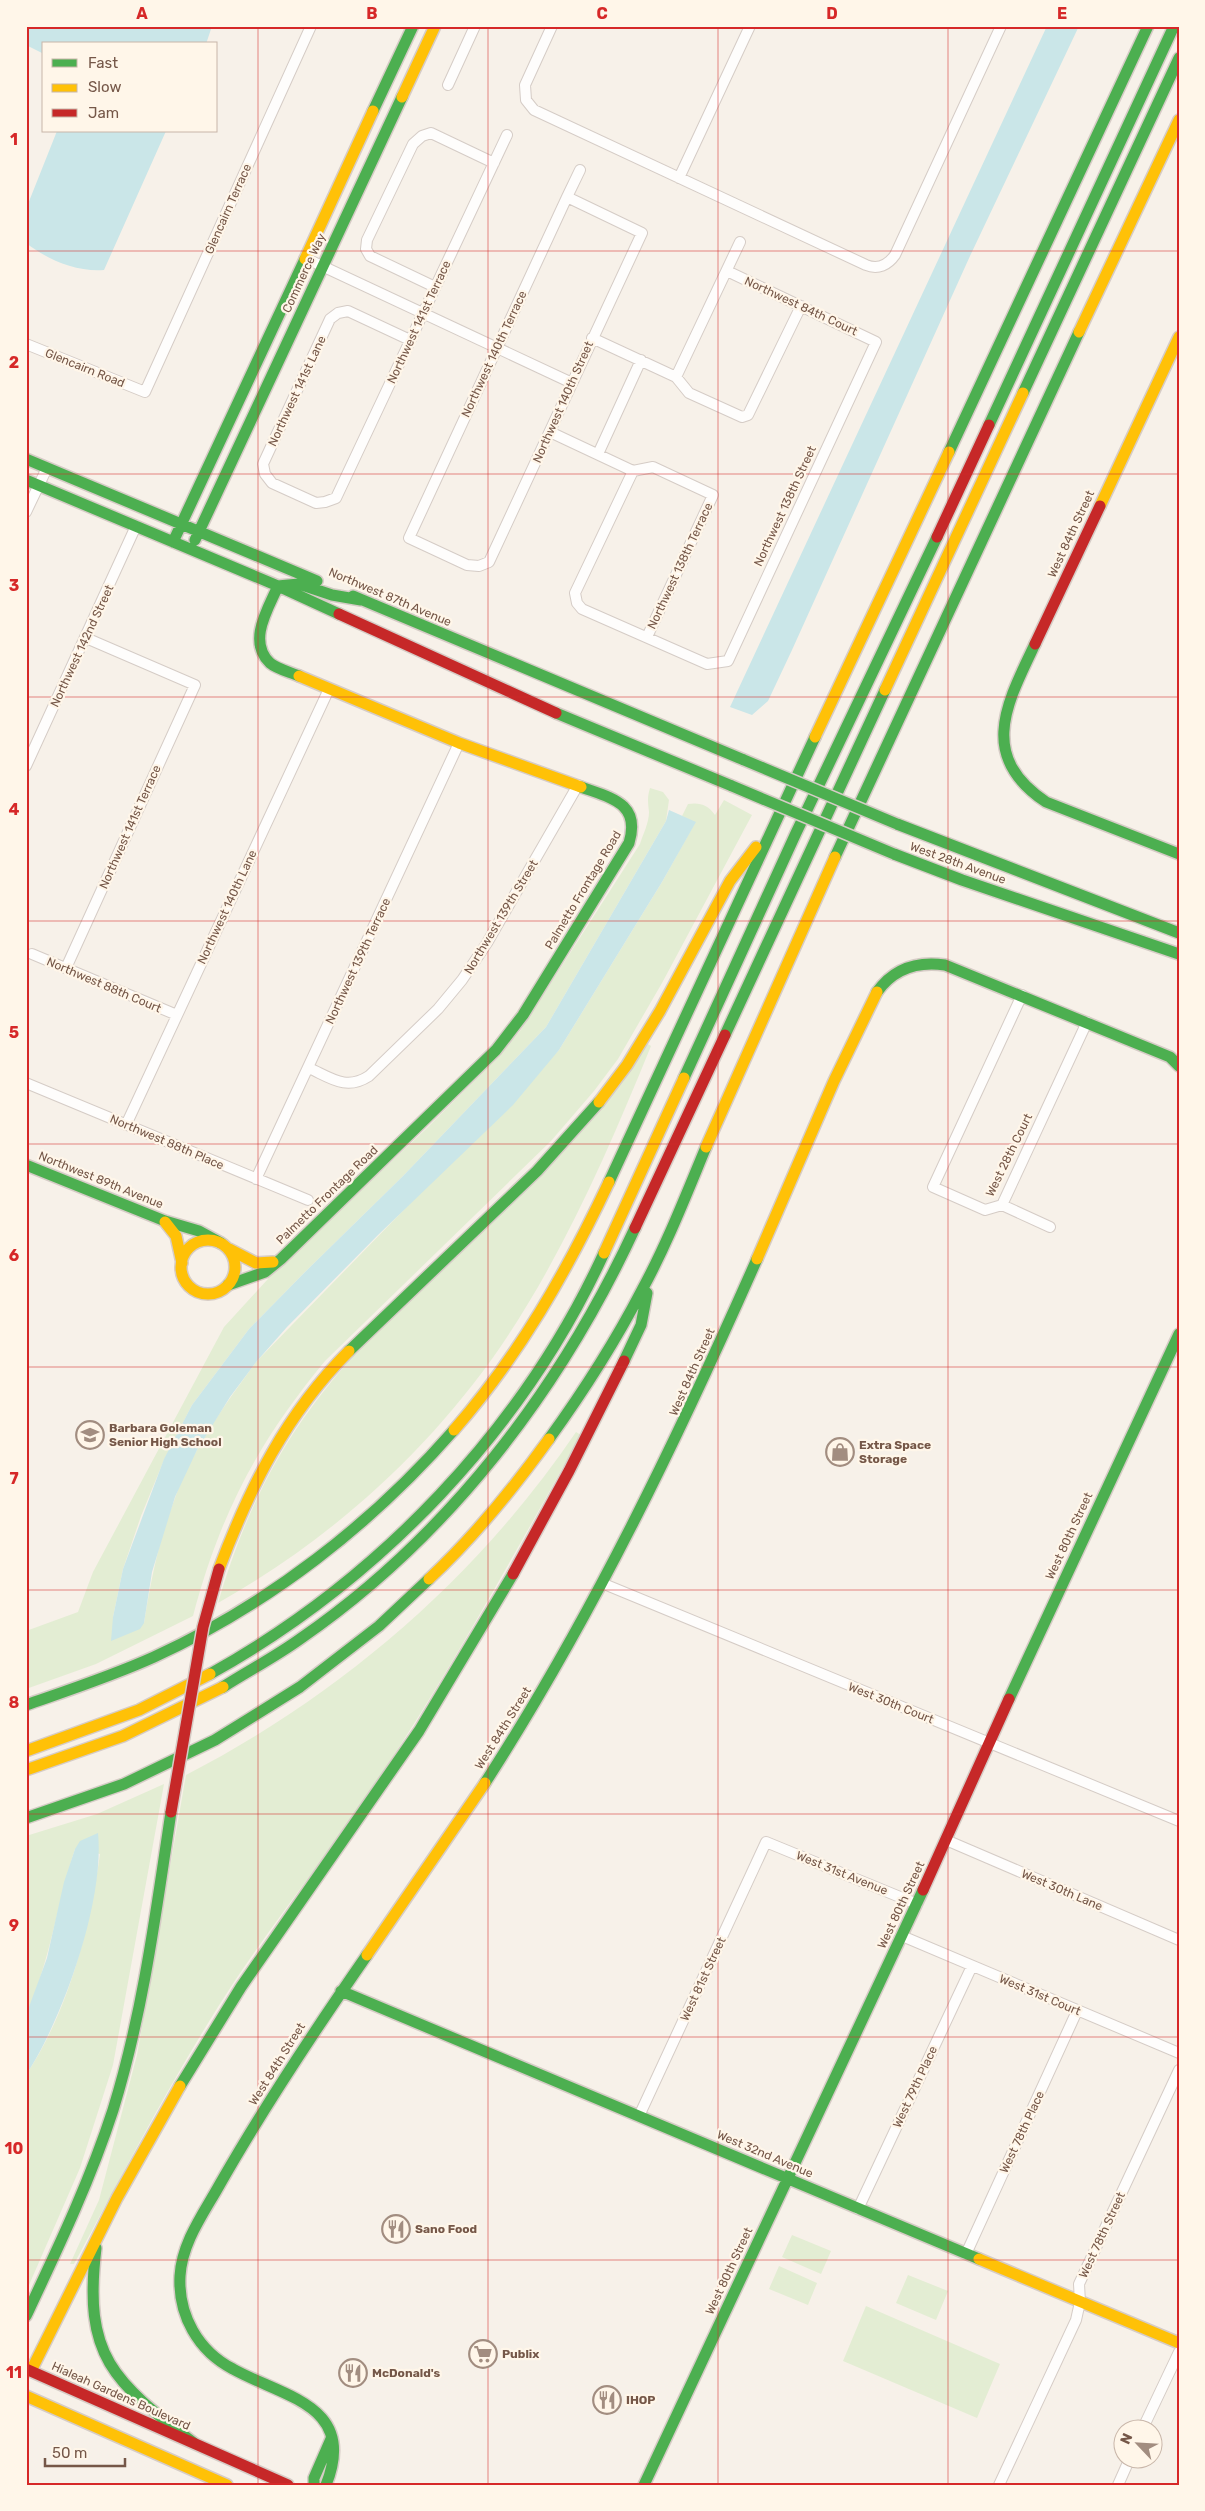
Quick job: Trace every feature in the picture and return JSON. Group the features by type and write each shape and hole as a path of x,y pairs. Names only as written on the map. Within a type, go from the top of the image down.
{"main road":[{"name":"Commerce Way","path":"173,542 414,26"},
{"name":"Commerce Way","path":"191,549 434,26"},
{"path":"26,1705 137,1665 202,1633 257,1601 325,1554 365,1521 414,1476 457,1428 513,1358 571,1262 1148,26"},
{"path":"26,1751 99,1727 176,1693 242,1656 315,1608 400,1536 449,1486 489,1440 541,1368 576,1308 606,1249 796,832 902,612 1174,26"},
{"path":"26,1770 97,1746 173,1714 247,1674 313,1632 396,1564 445,1517 502,1450 554,1380 589,1321 621,1259 1179,58"},
{"path":"26,1818 128,1782 221,1738 308,1683 385,1621 454,1555 526,1472 564,1421 600,1366 652,1271 773,994 908,696 1179,120"},
{"name":"West 84th Street","path":"1179,337 1009,700 1003,727 1005,747 1017,776 1039,798 1179,854"},
{"name":"Northwest 87th Avenue","path":"26,459 744,760"},
{"path":"26,480 278,586 298,584 332,595 361,600"},
{"name":"Palmetto Frontage Road","path":"228,1285 265,1272 281,1259 496,1050 533,999 629,843 634,830 633,818 626,806 578,785 459,743 271,664 261,655 258,646 258,633 278,586"},
{"name":"West 28th Avenue","path":"278,586 525,700 894,854 962,880 1179,954"},
{"name":"West 28th Avenue","path":"744,760 963,850 1072,889 1179,933"},
{"path":"26,2316 86,2186 100,2149 128,2055 144,1981 171,1812 204,1627 218,1569 239,1516 267,1458 299,1409 337,1363 537,1171 594,1109 627,1065 660,1011 734,876 774,826"},
{"name":"West 84th Street","path":"326,2485 336,2458 325,2421 313,2406 230,2368 206,2348 185,2315 180,2295 180,2276 186,2248 211,2199 286,2074 340,1991 482,1788 546,1686 604,1584 686,1420 878,990 890,977 902,969 917,964 935,963 953,967 1022,995"},
{"path":"1022,995 1174,1056 1179,1066"},
{"name":"Northwest 89th Avenue","path":"26,1165 165,1222 199,1231 225,1246"},
{"name":"Northwest 89th Avenue","path":"165,1222 174,1229 180,1242 182,1263"},
{"path":"213,1240 225,1246 235,1263 233,1279 228,1285 215,1293 202,1294 193,1290 183,1278 182,1263 189,1248 196,1243 213,1240"},
{"name":"Palmetto Frontage Road","path":"225,1246 256,1265 266,1265 281,1259"},
{"path":"28,2374 99,2232 159,2121 214,2030 398,1764 489,1617 567,1478 635,1338 641,1325 652,1271"},
{"name":"West 80th Street","path":"644,2485 917,1904 1179,1334"},
{"name":"West 32nd Avenue","path":"340,1991 1179,2343"},
{"path":"99,2232 91,2282 92,2303 98,2335 104,2353 118,2378 136,2398 194,2443"},
{"name":"Hialeah Gardens Boulevard","path":"28,2374 194,2443 288,2485"},
{"path":"26,2396 226,2485"},
{"path":"314,2485 314,2478 331,2439"}],"street":[{"name":"Glencairn Terrace","path":"144,392 311,26"},
{"path":"448,85 475,26"},
{"path":"552,26 525,85 524,94 534,110 866,266 876,267 884,265 895,255 1001,26"},
{"path":"679,178 750,26"},
{"path":"435,287 370,256 366,249 367,240 413,144 422,136 431,133 494,163"},
{"name":"Northwest 141st Terrace","path":"325,502 336,498 507,135"},
{"name":"Northwest 140th Terrace","path":"479,566 468,564 409,538 580,170"},
{"name":"Northwest 140th Street","path":"479,566 489,562 642,233 567,197"},
{"path":"676,377 740,242"},
{"path":"305,258 572,382"},
{"name":"Northwest 84th Court","path":"726,271 876,342"},
{"path":"592,338 676,377 689,393 742,417 748,415 801,306"},
{"name":"Northwest 141st Lane","path":"325,502 316,503 272,483 265,474 263,464 330,319 348,311 410,340"},
{"name":"Northwest 138th Street","path":"647,638 707,664 728,661 876,342"},
{"name":"Glencairn Road","path":"26,344 144,392"},
{"path":"598,454 641,360"},
{"path":"550,432 633,470 576,593 577,603 582,609 647,638"},
{"path":"26,512 47,468"},
{"name":"Northwest 138th Terrace","path":"633,470 653,468 713,495 647,638"},
{"name":"Northwest 142nd Street","path":"26,766 136,526"},
{"name":"Northwest 141st Terrace","path":"66,968 195,685 86,638"},
{"name":"Northwest 140th Lane","path":"126,1125 329,689"},
{"name":"Northwest 139th Terrace","path":"256,1179 459,743"},
{"name":"Northwest 139th Street","path":"309,1068 342,1082 352,1084 360,1082 369,1076 438,1009 462,980 487,943 578,785"},
{"name":"Northwest 88th Court","path":"32,954 177,1015"},
{"name":"West 28th Court","path":"1022,995 933,1187 984,1210 1002,1205 1087,1022"},
{"name":"Northwest 88th Place","path":"26,1082 308,1200"},
{"path":"1002,1205 1050,1227"},
{"name":"West 30th Court","path":"604,1584 1179,1820"},
{"name":"West 30th Lane","path":"946,1840 1179,1940"},
{"name":"West 31st Avenue","path":"766,1842 917,1904"},
{"name":"West 81st Street","path":"639,2116 766,1842"},
{"name":"West 31st Court","path":"902,1936 1179,2053"},
{"name":"West 79th Place","path":"858,2209 972,1966"},
{"name":"West 78th Place","path":"966,2254 1078,2011"},
{"name":"West 78th Street","path":"999,2485 1076,2320 1080,2302 1079,2284 1179,2070"},
{"path":"1149,2418 1179,2352"},
{"path":"1118,2485 1126,2468"}],"green space":[{"path":"650,788 663,792 669,800 666,821 546,1027 403,1176 249,1329 192,1405 164,1460 141,1516 123,1569 113,1617 144,1623 160,1544 182,1479 211,1426 257,1361 559,1050 662,882 695,823 682,816 688,804 696,803 703,805 715,815 724,800 752,815 662,983 618,1059 594,1091 551,1141 325,1361 301,1391 261,1450 229,1512 204,1579 193,1616 96,1664 26,1689 26,1631 78,1612 93,1572 224,1327 278,1268 426,1129 497,1058 520,1031 640,844 648,820"},
{"path":"648,1044 651,1046 619,1123 565,1237 524,1311 472,1385 442,1422 409,1457 338,1522 259,1578 218,1603 234,1554 264,1484 289,1440 320,1396 377,1330"},
{"path":"576,1432 581,1435 485,1605 410,1731 214,2013 152,2120 74,2264 70,2264 99,2200 137,2055 186,1775 243,1743 299,1708 352,1670 402,1628 496,1536"},
{"path":"164,1784 113,2065 80,2168 26,2292 26,2075 54,2024 75,1969 90,1911 100,1854 75,1849 47,1954 26,2015 26,1836 97,1814"},
{"path":"792,2235 831,2251 821,2274 782,2257"},
{"path":"779,2266 817,2283 808,2305 769,2289"},
{"path":"908,2275 948,2291 936,2320 896,2303"},
{"path":"866,2306 1000,2364 977,2418 843,2361"}],"water":[{"path":"26,26 212,26 207,42 42,42 42,53 26,45"},
{"path":"1047,26 1079,26 970,256 792,650 768,701 752,715 730,707"},
{"path":"57,132 166,132 104,270 83,269 63,264 44,255 26,243 26,209"},
{"path":"669,810 696,822 662,882 559,1050 513,1105 378,1235 287,1327 257,1361 230,1397 197,1450 175,1497 152,1572 144,1623 140,1629 111,1641 113,1617 123,1569 164,1459 192,1405 249,1329 403,1176 546,1027 666,821"},
{"path":"98,1833 95,1891 78,1958 54,2023 26,2075 26,2015 47,1958 64,1882 75,1849 80,1841"}],"traffic: fast":[{"path":"373,111 413,26"},
{"path":"949,452 1148,26"},
{"path":"989,425 1174,26"},
{"path":"1023,393 1179,58"},
{"path":"195,540 402,97"},
{"path":"173,542 305,259"},
{"path":"835,857 1079,332"},
{"path":"26,459 317,581"},
{"path":"26,480 278,586 339,614"},
{"path":"684,1078 796,833 937,537"},
{"path":"299,676 270,663 263,654 260,645 260,635 265,615 278,586 299,584 332,595 361,600"},
{"path":"353,596 744,760"},
{"path":"1035,644 1015,687 1004,728 1005,747 1011,766 1025,784 1046,802 1179,854"},
{"path":"725,1035 885,690"},
{"path":"556,713 732,786"},
{"path":"609,1182 815,737"},
{"path":"744,760 897,824"},
{"path":"732,786 894,854"},
{"path":"228,1285 265,1272 281,1259 496,1050 523,1015 629,843 632,830 631,819 627,811 613,799 581,787"},
{"path":"897,824 1179,933"},
{"path":"894,854 962,880 1179,954"},
{"path":"877,992 891,977 907,968 925,964 945,965 1170,1057 1179,1066"},
{"path":"349,1351 537,1171 599,1102"},
{"path":"549,1439 598,1366 632,1309 668,1237 706,1147"},
{"path":"26,1165 165,1221 199,1231 221,1243"},
{"path":"223,1687 291,1646 354,1599 404,1555 451,1507 495,1456 535,1402 572,1346 605,1288 635,1228"},
{"path":"210,1674 272,1636 331,1593 388,1546 440,1495 488,1439 532,1380 571,1318 604,1253"},
{"path":"485,1783 561,1657 631,1527 696,1394 757,1259"},
{"path":"624,1361 641,1325 647,1293"},
{"path":"1009,1699 1179,1334"},
{"path":"26,1705 138,1664 197,1636 238,1613 278,1587 353,1530 422,1465 454,1430"},
{"path":"180,2086 241,1987 419,1731 513,1574"},
{"path":"26,1818 124,1784 215,1740 300,1687 379,1626 429,1579"},
{"path":"26,2316 84,2188 113,2110 133,2037 141,1999 171,1812"},
{"path":"644,2485 923,1890"},
{"path":"326,2485 333,2458 332,2437 324,2421 310,2408 293,2397 233,2369 200,2342 187,2318 180,2290 180,2276 189,2240 237,2155 328,2011 367,1955"},
{"path":"341,1991 979,2259"},
{"path":"96,2248 93,2285 94,2316 100,2341 110,2363 124,2383 143,2402 194,2443"},
{"path":"314,2485 314,2478 331,2439"}],"traffic: slow":[{"path":"402,97 435,26"},
{"path":"305,259 373,111"},
{"path":"1079,332 1179,120"},
{"path":"1100,506 1179,337"},
{"path":"885,690 1023,393"},
{"path":"815,737 949,452"},
{"path":"299,676 459,743 581,787"},
{"path":"599,1102 627,1065 660,1011 730,881 756,847"},
{"path":"706,1147 835,857"},
{"path":"757,1259 834,1081 877,992"},
{"path":"604,1253 684,1078"},
{"path":"454,1430 500,1373 540,1312 576,1248 609,1182"},
{"path":"165,1222 176,1236 182,1263"},
{"path":"208,1240 218,1242 227,1248 233,1257 235,1267 233,1277 227,1286 218,1292 208,1294 198,1292 189,1286 183,1277 181,1267 183,1257 189,1248 198,1242 208,1240"},
{"path":"229,1249 256,1263 273,1262"},
{"path":"219,1569 257,1481 288,1426 306,1400 349,1351"},
{"path":"429,1579 492,1512 549,1439"},
{"path":"26,1751 139,1710 210,1674"},
{"path":"26,1770 123,1736 223,1687"},
{"path":"367,1955 485,1783"},
{"path":"31,2371 117,2198 180,2086"},
{"path":"979,2259 1179,2343"},
{"path":"26,2396 227,2485"}],"traffic: jam":[{"path":"937,537 989,425"},
{"path":"1035,644 1100,506"},
{"path":"339,614 556,713"},
{"path":"635,1228 725,1035"},
{"path":"513,1574 569,1471 624,1361"},
{"path":"171,1812 203,1627 219,1569"},
{"path":"923,1890 1009,1699"},
{"path":"26,2369 288,2485"}],"place":[{"name":"Barbara Goleman Senior High School","path":"90,1435"},
{"name":"Extra Space Storage","path":"840,1452"},
{"name":"Sano Food","path":"396,2229"},
{"name":"Publix","path":"483,2354"},
{"name":"McDonald's","path":"353,2373"},
{"name":"IHOP","path":"607,2400"}]}
